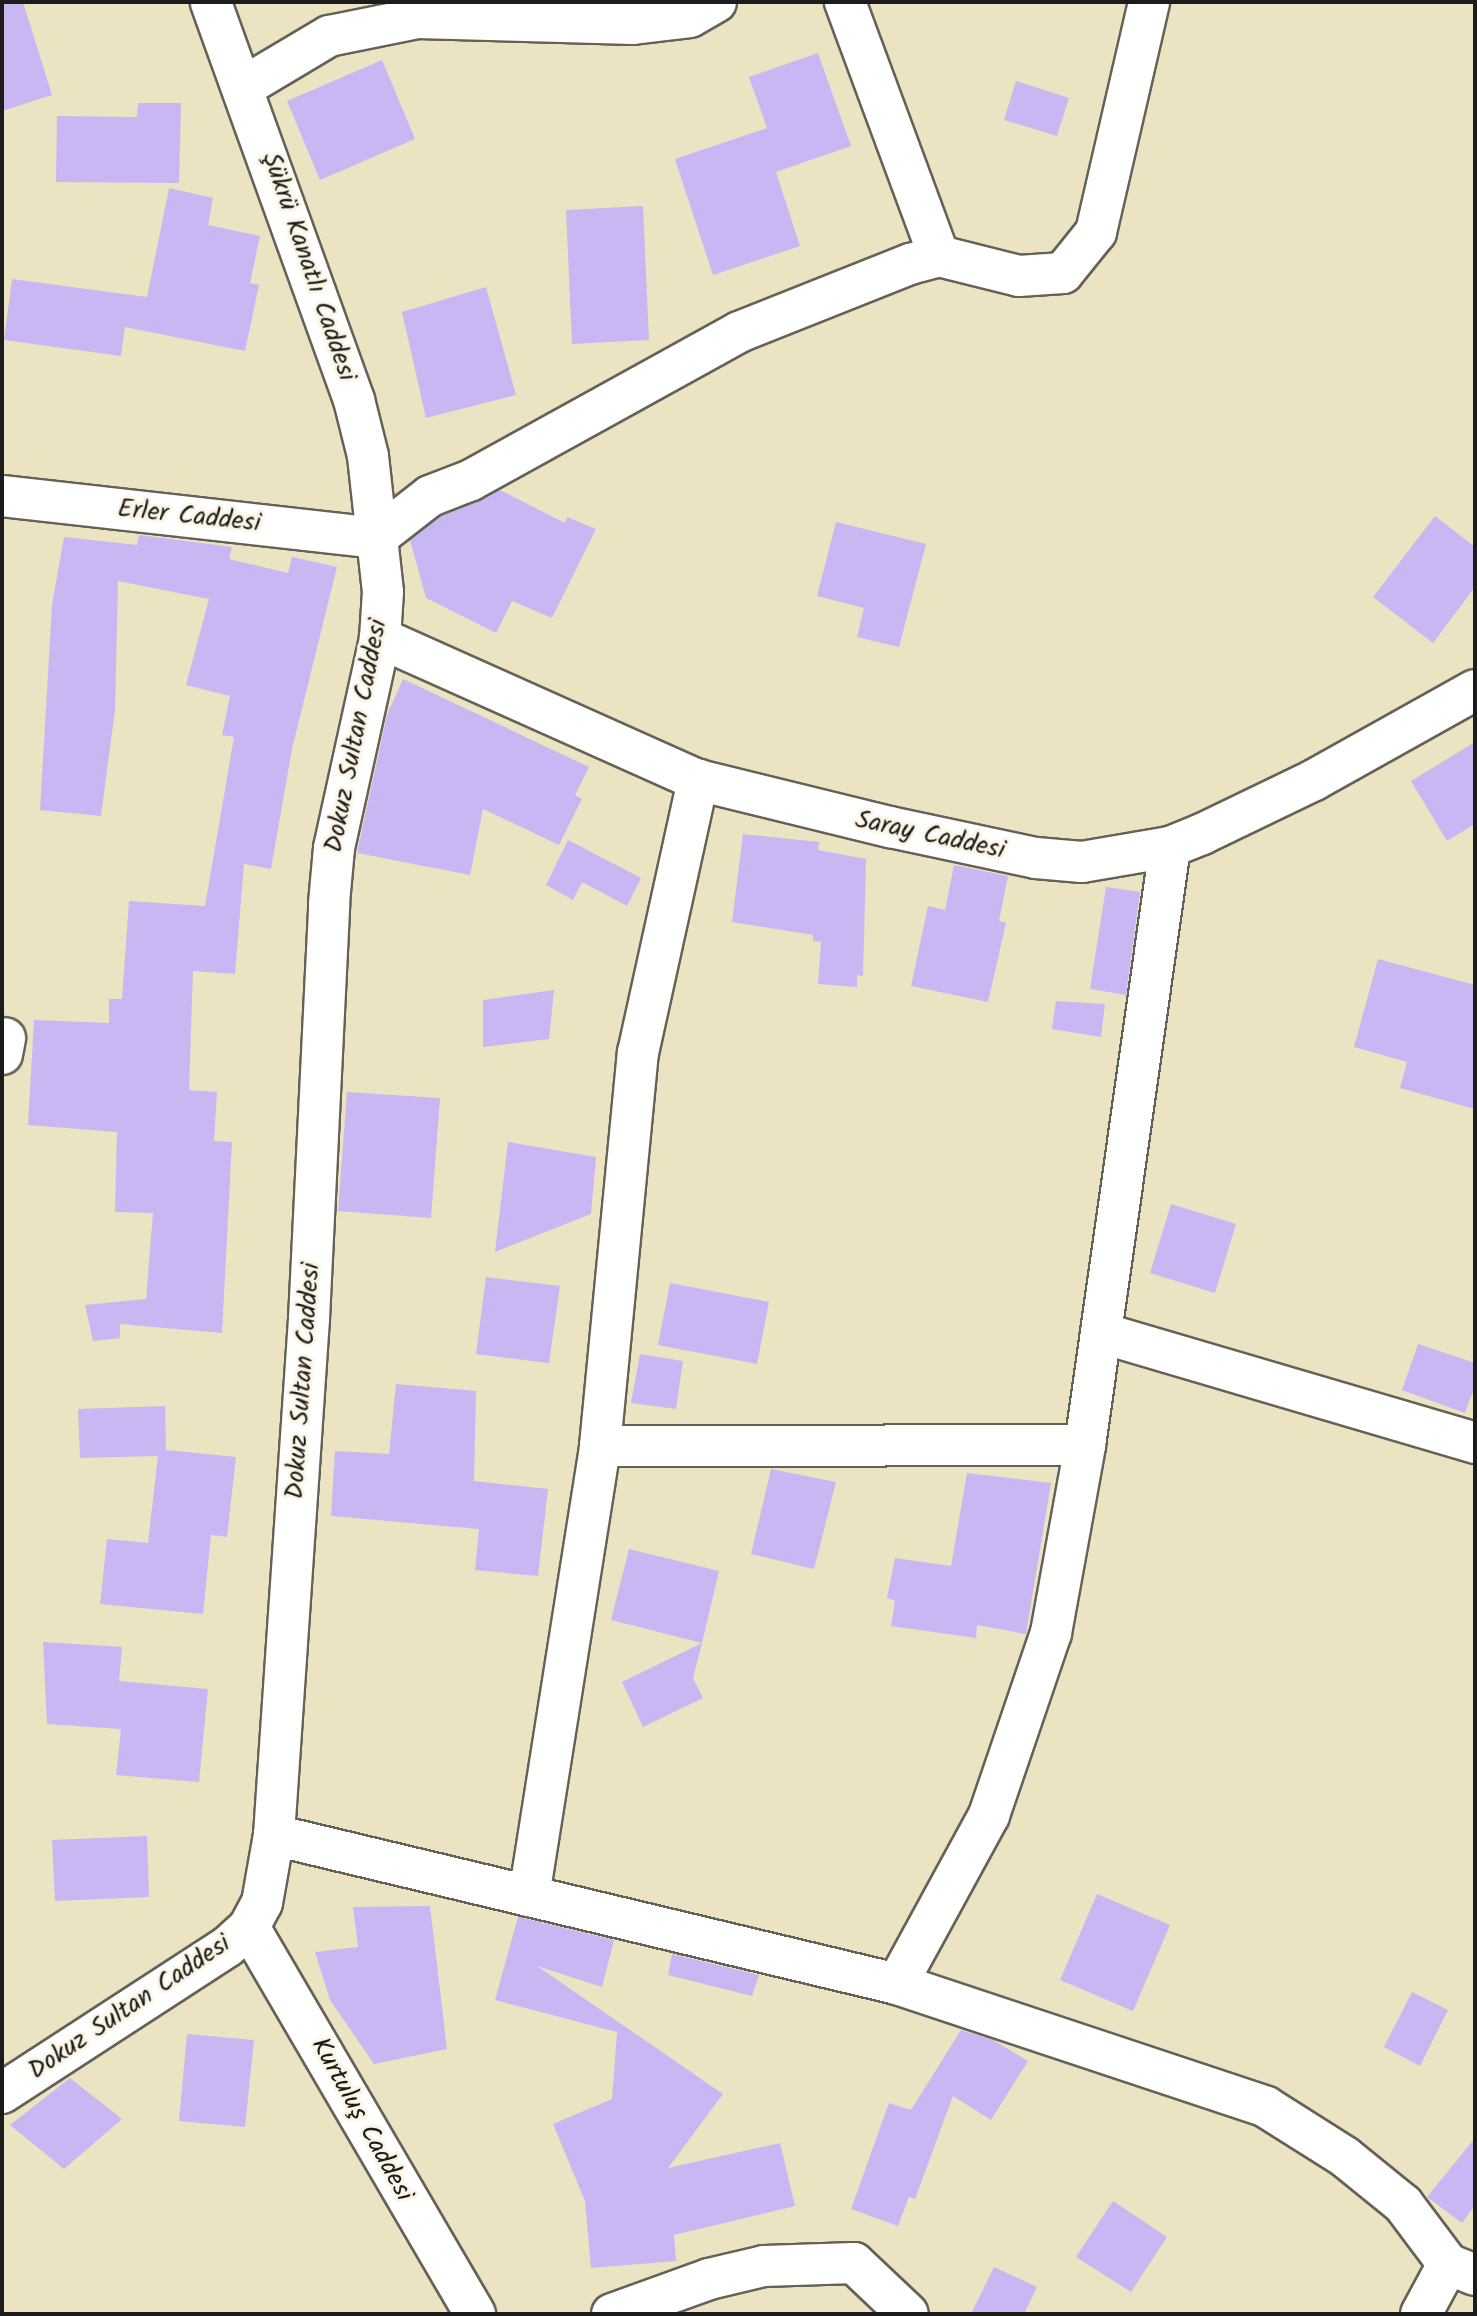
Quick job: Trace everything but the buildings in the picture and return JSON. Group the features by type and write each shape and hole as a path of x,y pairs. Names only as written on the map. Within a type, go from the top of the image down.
{"street":[{"name":"Şükrü Kanatlı Caddesi","path":"211,2 245,86 354,400 368,456 376,538"},
{"path":"245,86 329,36 418,18 633,24 690,17 716,2"},
{"path":"845,2 939,256"},
{"path":"376,538 430,496 471,480 739,332 939,256 1019,276 1063,273 1096,232 1149,2"},
{"name":"Erler Caddesi","path":"2,496 376,538"},
{"name":"Dokuz Sultan Caddesi","path":"2,2093 227,1947 249,1927 262,1903 274,1835 309,1319 329,903 334,848 380,638 383,592 376,538"},
{"name":"Saray Caddesi","path":"380,638 698,780 1036,858 1082,862 1170,847 1314,780 1475,690"},
{"path":"529,1896 600,1446 638,1053 698,780"},
{"path":"897,1984 989,1815 1051,1633 1102,1333 1170,847"},
{"path":"1102,1333 1475,1443"},
{"path":"600,1446 1085,1445"},
{"path":"274,1835 897,1984 1266,2107 1345,2157 1403,2204 1462,2270 1421,2314"},
{"name":"Kurtuluş Caddesi","path":"249,1927 475,2314"},
{"path":"612,2314 709,2279 764,2266 854,2263 908,2314"}]}
